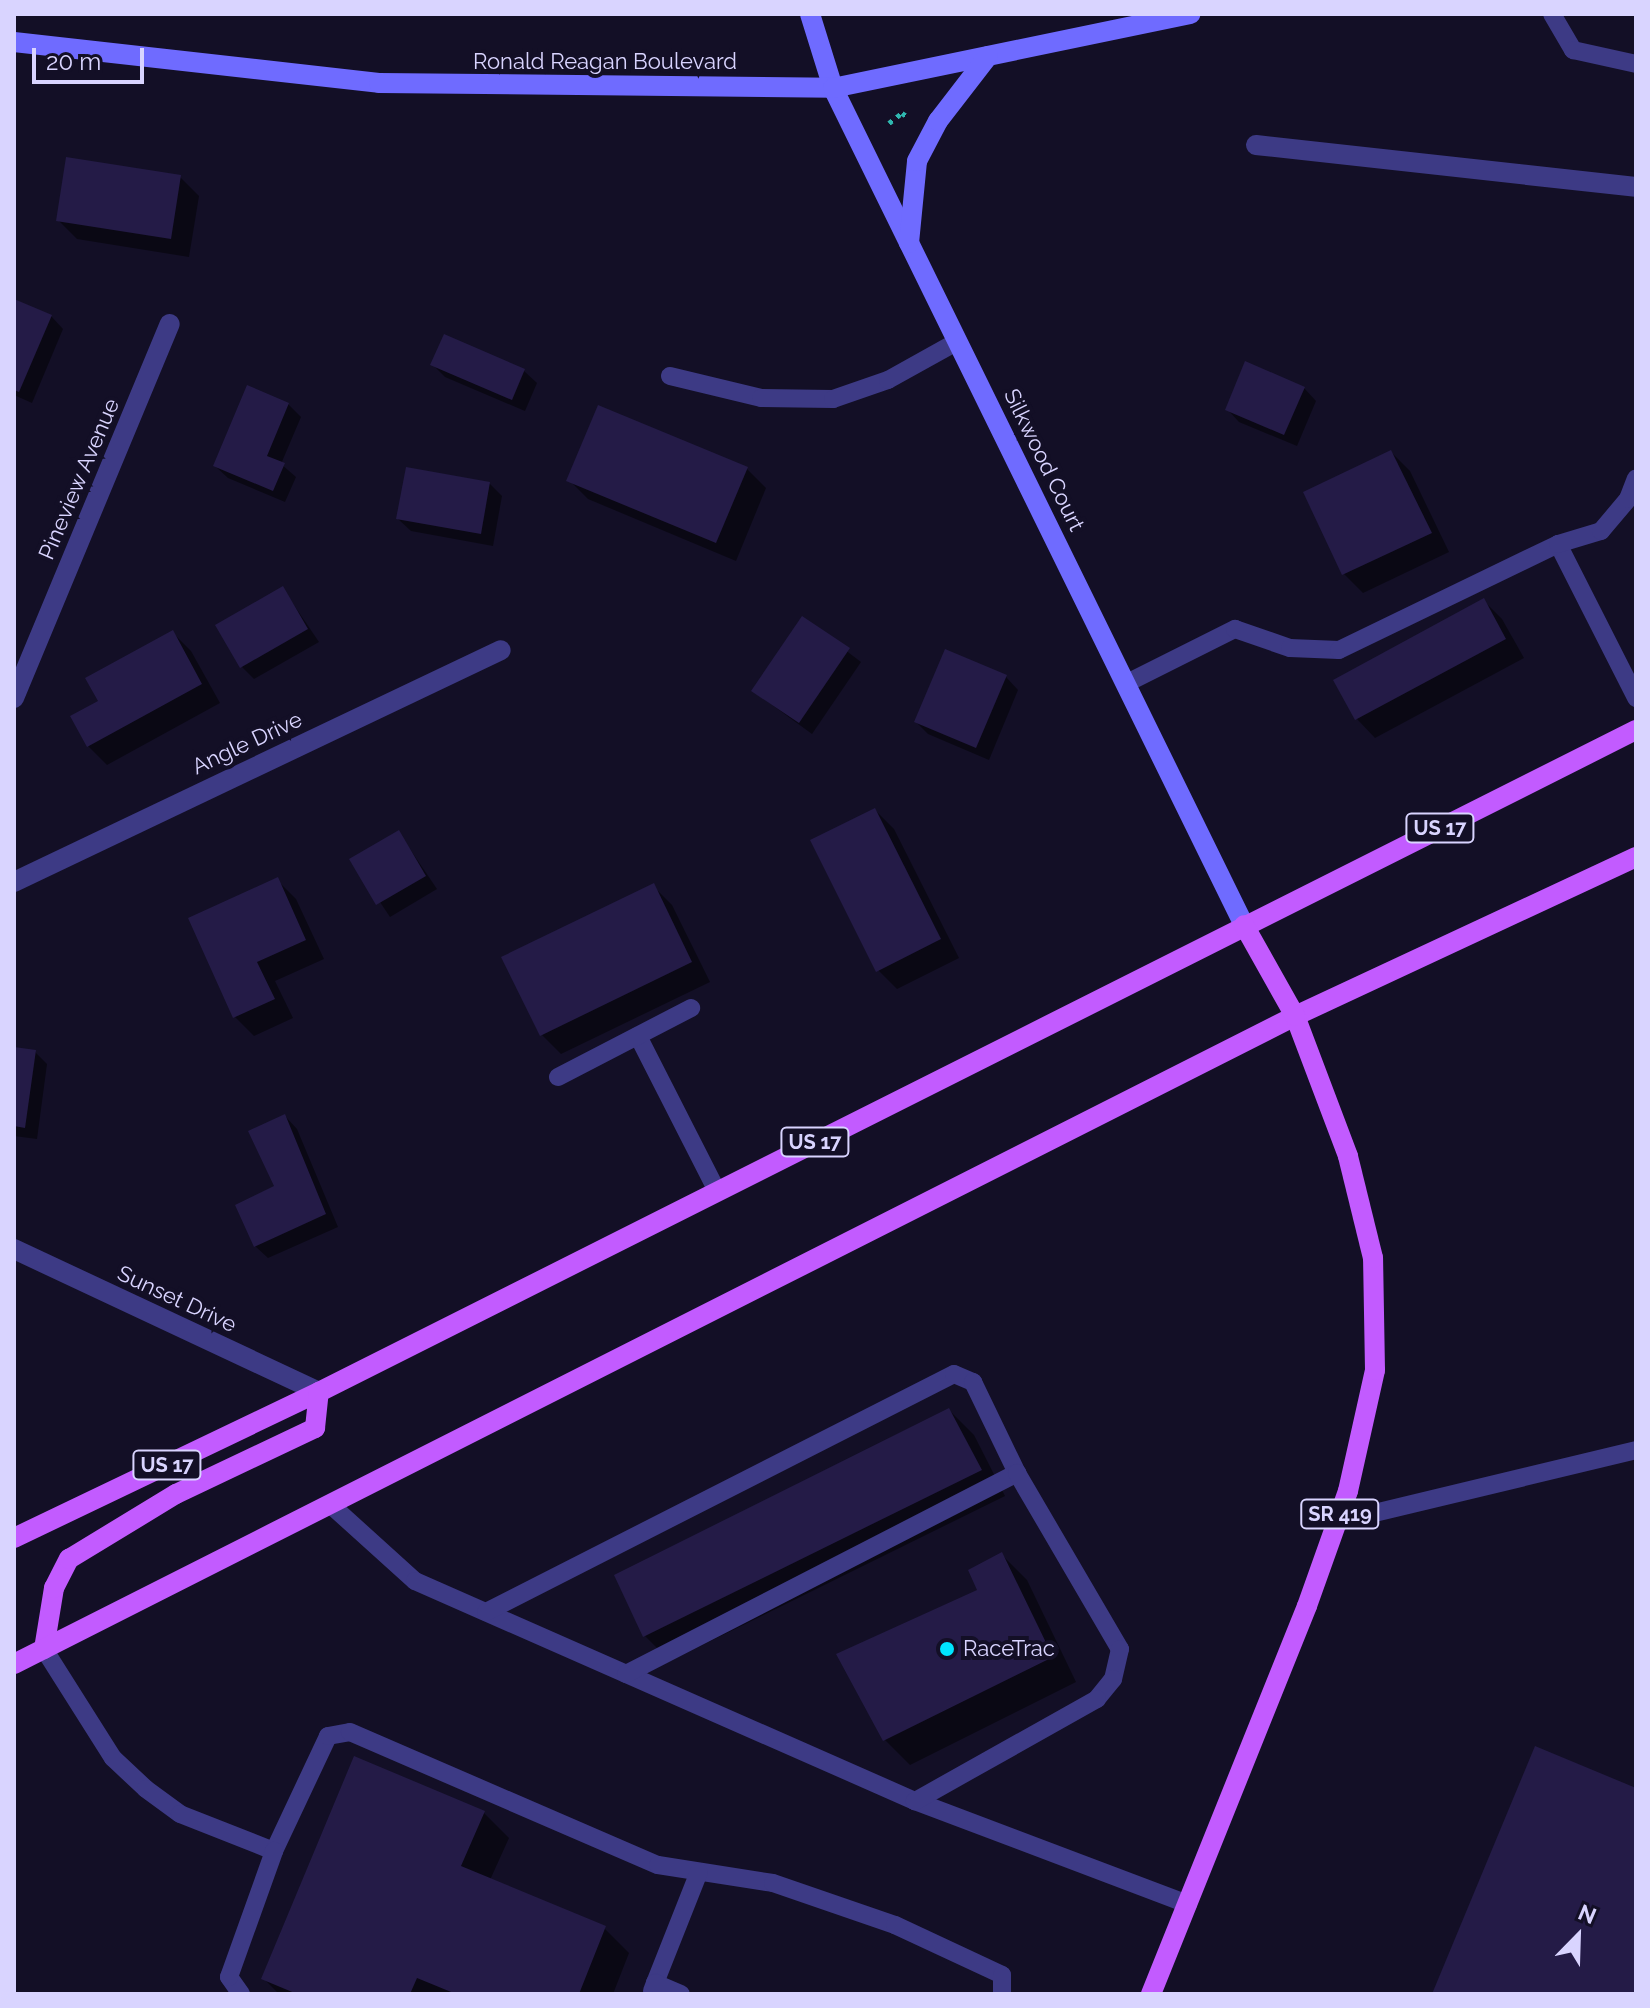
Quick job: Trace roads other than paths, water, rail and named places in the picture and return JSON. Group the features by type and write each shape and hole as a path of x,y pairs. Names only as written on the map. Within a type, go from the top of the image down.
{"main road":[{"name":"Silkwood Court","path":"810,14 833,88 1244,925"},
{"name":"Ronald Reagan Boulevard","path":"14,42 379,83 833,88 1190,14"},
{"path":"909,243 917,161 938,121 988,56"},
{"name":"US 17","path":"14,1538 319,1392 1636,730"},
{"path":"14,1664 332,1506 1295,1016 1636,857"},
{"name":"SR 419","path":"1151,1994 1337,1522 1375,1370 1373,1258 1348,1156 1295,1016 1244,925"},
{"path":"44,1649 54,1588 69,1559 176,1494 315,1428 319,1392"}],"street":[{"path":"1256,145 1636,187"},
{"name":"Pineview Avenue","path":"14,698 170,324"},
{"name":"Angle Drive","path":"14,882 501,650"},
{"name":"Sunset Drive","path":"14,1249 319,1392"}],"lane":[{"path":"1552,14 1573,50 1636,64"},
{"path":"670,376 761,398 833,399 888,380 958,341"},
{"path":"1127,683 1235,629 1290,648 1339,650 1558,544 1601,531 1628,499 1636,478"},
{"path":"1558,544 1636,698"},
{"path":"558,1077 691,1008"},
{"path":"638,1036 717,1191"},
{"path":"486,1612 954,1374 973,1382 1017,1473 1120,1649 1113,1679 1097,1699 915,1801"},
{"path":"1337,1522 1636,1450"},
{"path":"626,1674 1017,1473"},
{"path":"332,1506 415,1581 915,1801 1188,1904"},
{"path":"44,1649 113,1758 146,1789 180,1814 274,1851"},
{"path":"241,1994 229,1977 274,1851 328,1736 350,1732 658,1865 773,1883 895,1925 1002,1975 1002,1994"},
{"path":"681,1994 653,1988 699,1872"}],"place":[{"name":"RaceTrac","path":"947,1649"}]}
